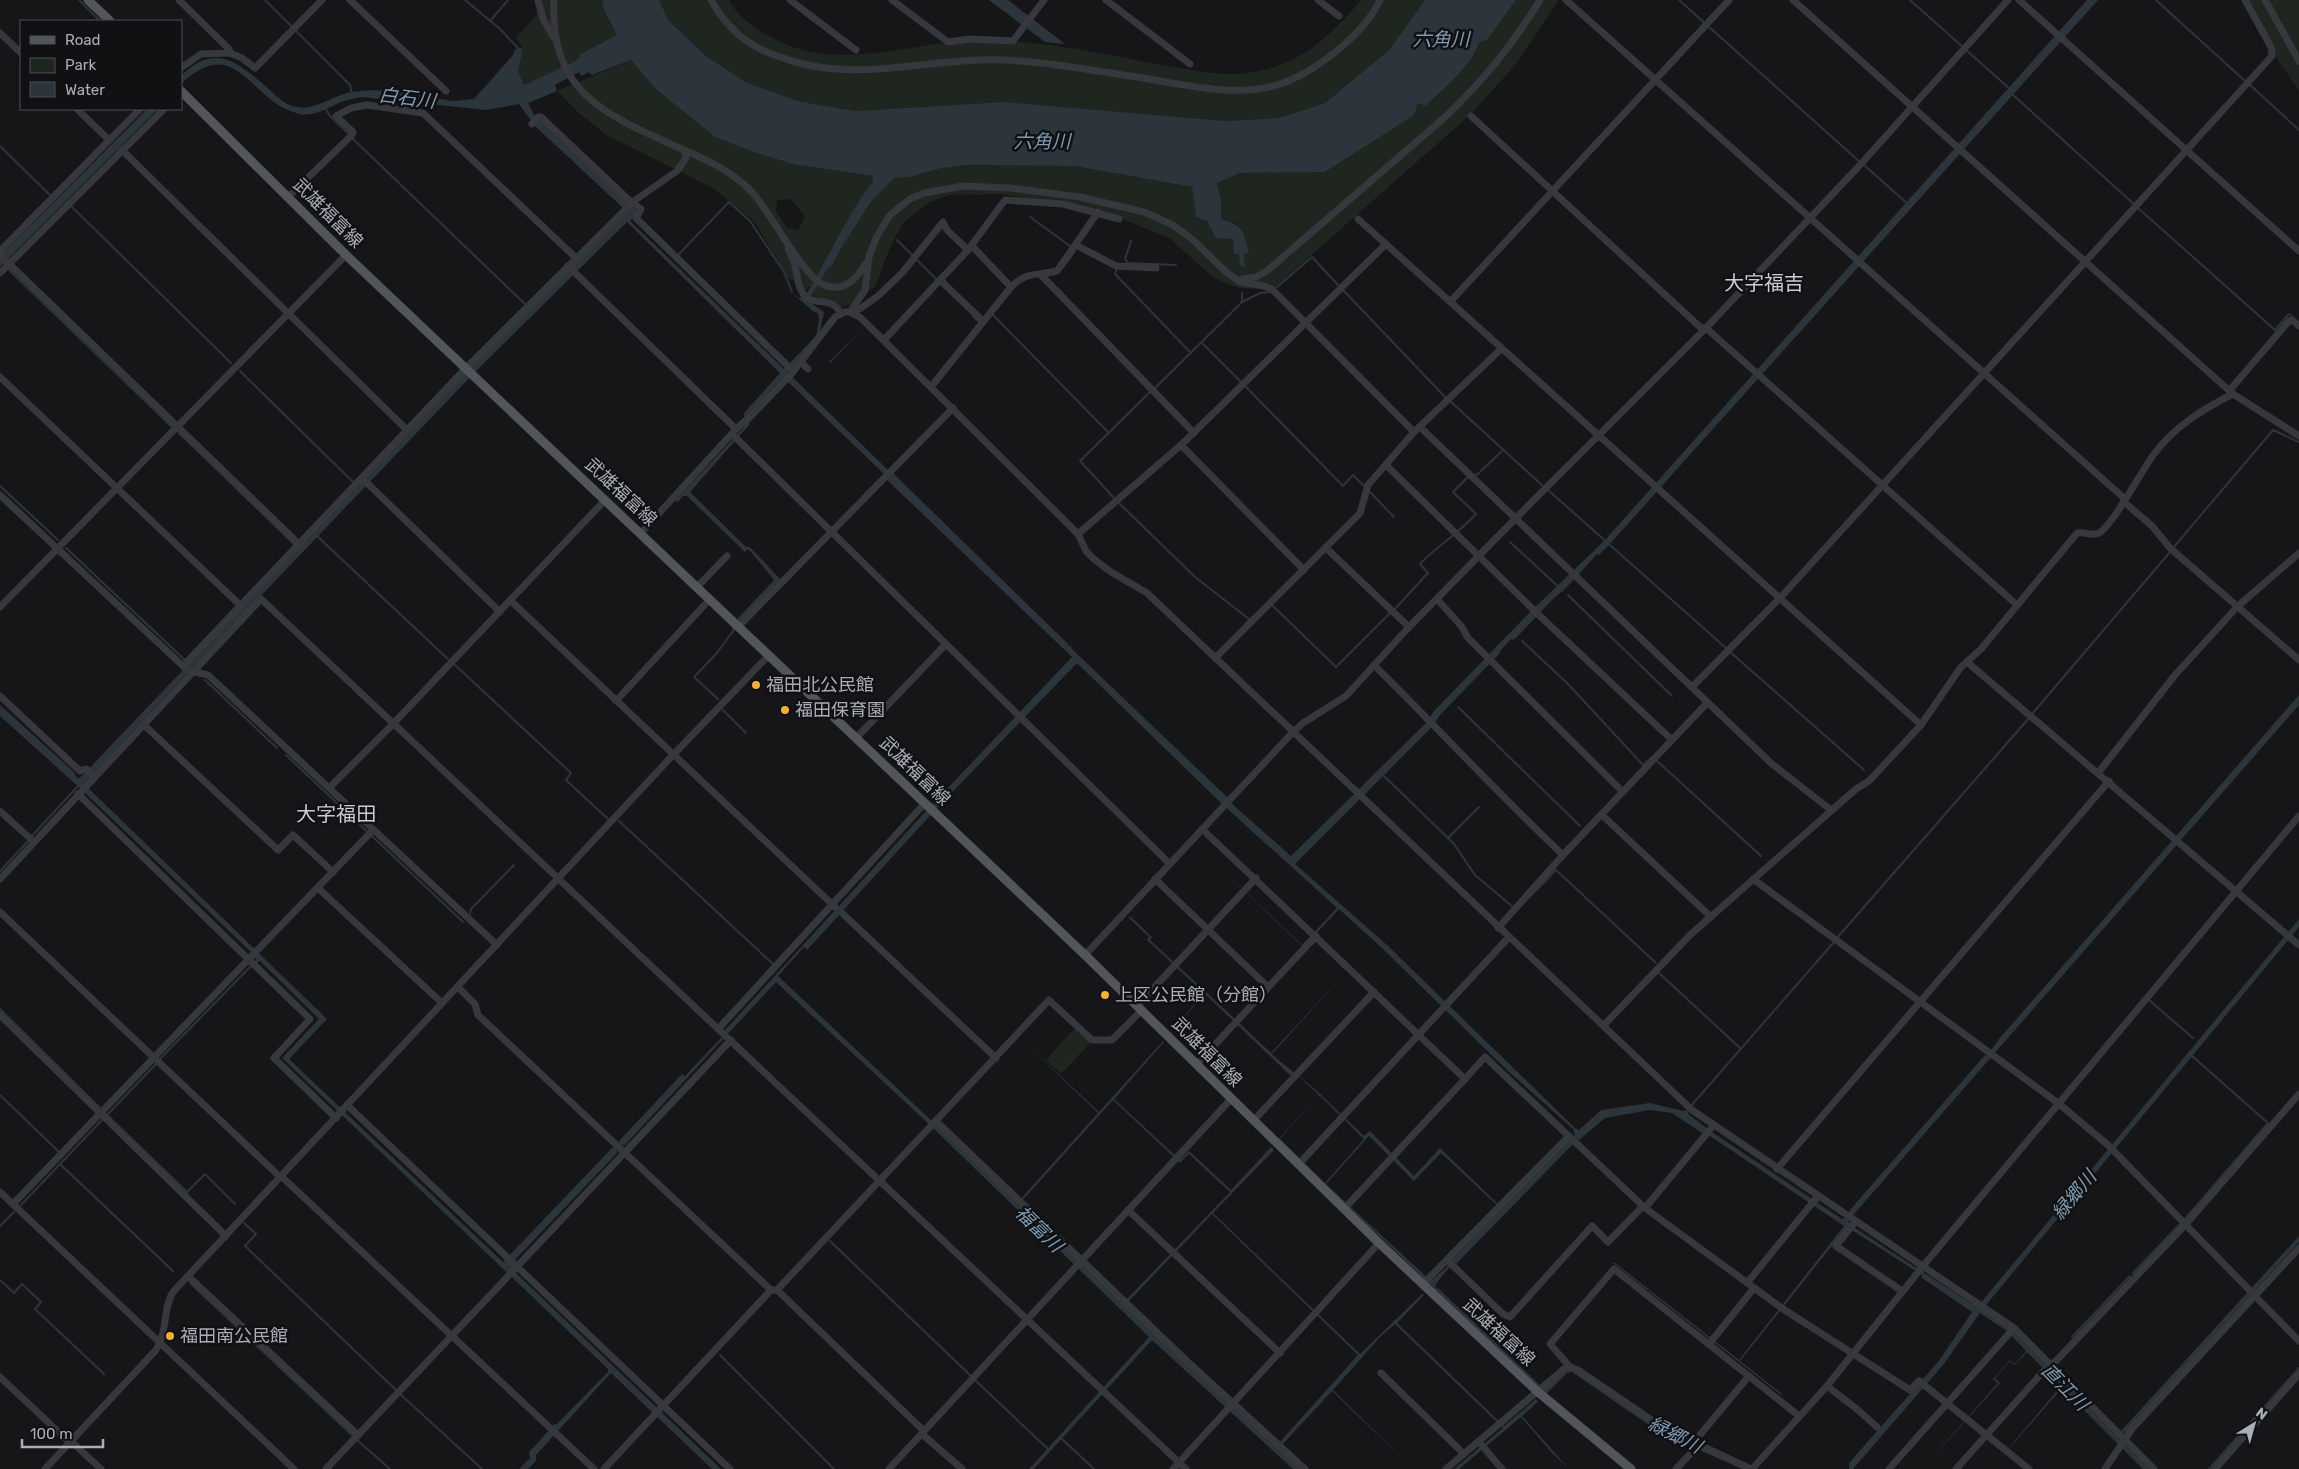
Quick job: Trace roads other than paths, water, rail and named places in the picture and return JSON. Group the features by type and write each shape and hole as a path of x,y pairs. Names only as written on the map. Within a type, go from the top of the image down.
{"main road":[{"path":"88,0 109,20"},
{"name":"武雄福富線","path":"182,92 289,196 346,255 1085,955 1253,1121 1346,1206 1379,1243 1426,1281 1541,1390 1631,1469"}],"street":[{"path":"178,0 229,49 230,53"},
{"path":"182,67 201,54 230,53 242,58 255,68 322,0"},
{"path":"350,0 446,91"},
{"path":"538,0 542,19 554,38 562,63 573,82 592,101 618,118 727,172 750,190 810,275 822,284 831,288 846,286 859,273 869,257 883,226 899,206 910,198 940,188 986,186 1080,197 1158,217 1193,240 1222,269 1240,282 1264,286 1272,290 1414,432"},
{"path":"554,0 554,38"},
{"path":"710,0 728,27 743,39 780,58 806,65 860,69 973,59 1005,60 1066,66 1195,86 1250,90 1294,79 1324,62 1359,28 1380,0"},
{"path":"790,0 856,50"},
{"path":"892,0 948,42 970,39 1013,41 1044,0"},
{"path":"1106,0 1190,64"},
{"path":"1318,0 1339,16"},
{"path":"1237,279 1256,278 1268,270 1444,118 1470,94 1506,52 1540,0"},
{"path":"1566,0 2125,500 2152,526 2172,550 2299,660"},
{"path":"1450,302 1729,0"},
{"path":"1793,0 2231,392 2299,436"},
{"path":"1085,955 1292,732 1346,696 1409,627 1706,328 1862,163 2008,0"},
{"path":"2019,0 2299,251"},
{"path":"1692,687 1780,598 2272,56 2271,47 2245,0"},
{"path":"2265,0 2299,61"},
{"path":"0,32 20,53"},
{"path":"289,196 351,136 353,132 336,116 351,108 367,106 423,113 576,258"},
{"path":"78,110 109,140"},
{"path":"139,110 0,253 6,267 177,426 297,546"},
{"path":"6,267 163,110"},
{"path":"1472,116 1700,327 1706,328 2017,605"},
{"path":"532,124 538,117 541,117 629,200 630,205"},
{"path":"122,150 407,430"},
{"path":"0,878 32,839 144,725 188,667 240,605 528,305 630,205 677,171 686,158 686,151"},
{"path":"884,340 970,248 1005,200 1063,204 1119,219"},
{"path":"630,205 641,209 636,218 793,372"},
{"path":"931,387 1011,287 1027,275 1042,276 1057,271 1098,212"},
{"path":"1358,219 1921,725"},
{"path":"641,533 793,372 829,324 840,314 852,312 878,296 914,258 943,222 948,230 1011,287"},
{"path":"783,236 796,266 799,287 807,298 830,303 838,308 840,314"},
{"path":"1078,534 1182,445 1386,244"},
{"path":"1074,248 1116,266 1156,268"},
{"path":"0,607 346,255"},
{"path":"852,312 864,290 869,257"},
{"path":"569,266 735,435 1169,864"},
{"path":"1042,276 1194,433"},
{"path":"939,281 981,323"},
{"path":"852,312 884,340 1078,534 1086,551 1095,560 1111,572 1147,593 1498,928 1604,1025 1712,1128 1777,1169 1815,1200 1852,1220 1920,1269 1987,1308 2154,1469"},
{"path":"1604,1025 1690,935 1831,810 1868,782 1921,725 1961,667 1981,649 2077,533 2099,534 2125,500 2155,453 2184,423 2231,392 2289,321 2292,320 2299,326"},
{"path":"1215,658 1360,513 1368,485 1414,432 1501,348"},
{"path":"801,362 808,369"},
{"path":"0,377 240,605"},
{"path":"739,626 953,408"},
{"path":"1420,427 1772,764 1831,810"},
{"path":"1182,445 1304,570"},
{"path":"1386,465 1541,617 1672,740"},
{"path":"362,478 500,612"},
{"path":"0,495 188,667 208,675 329,788 371,833 497,945"},
{"path":"329,788 393,724 605,500"},
{"path":"1326,548 1409,627"},
{"path":"2098,773 2175,675 2237,607 2299,553"},
{"path":"697,587 728,556"},
{"path":"616,701 710,599"},
{"path":"1437,599 1462,627 1468,638 1623,792"},
{"path":"188,667 261,600 1186,1469"},
{"path":"510,601 834,906"},
{"path":"857,737 946,644"},
{"path":"45,1469 160,1344 165,1330 170,1298 188,1276 673,755 769,655"},
{"path":"1967,662 2109,781 2299,945"},
{"path":"1374,665 1436,725 1483,777 1563,855"},
{"path":"0,696 80,771 86,769 94,776"},
{"path":"1498,928 1563,855 1707,703"},
{"path":"144,725 278,850 293,835 333,872"},
{"path":"1777,1169 2109,781"},
{"path":"79,793 252,960 310,1019 274,1058 342,1111 506,1256 513,1268 659,1410 730,1469"},
{"path":"326,1469 451,1336 725,1034 834,906 927,804"},
{"path":"0,811 32,839"},
{"path":"1602,814 1711,916"},
{"path":"1799,1416 1749,1376 1711,1341 1614,1269 1550,1344 1570,1367 1578,1370 1663,1428 1751,1468 1827,1386 1920,1269 2299,816"},
{"path":"1202,829 1256,878 1465,1079"},
{"path":"13,1204 252,960 258,950 371,833"},
{"path":"604,1469 929,1129 1049,1000 1092,1040 1112,1040 1175,964 1256,878"},
{"path":"1155,879 1267,985"},
{"path":"1753,879 2058,1103 2108,1145 2299,1341"},
{"path":"318,888 442,1003"},
{"path":"0,912 278,1176 281,1176 594,1469"},
{"path":"843,914 996,1058"},
{"path":"1196,1065 1314,934"},
{"path":"1301,1163 1509,937"},
{"path":"458,987 475,1004 478,1015 774,1290 962,1469"},
{"path":"1253,1121 1374,992"},
{"path":"0,1015 226,1236"},
{"path":"1346,1206 1485,1057 1644,1207 1781,1308 1910,1390 1919,1381 2027,1468"},
{"path":"1956,1469 2047,1367 2055,1362 2186,1224 2299,1094"},
{"path":"889,1469 1231,1099"},
{"path":"936,1121 1020,1201 1079,1263 1125,1302 1231,1406 1305,1469"},
{"path":"1450,1262 1503,1314 1510,1317 1592,1226 1608,1242 1644,1207 1712,1128"},
{"path":"1426,1281 1450,1262 1572,1138"},
{"path":"0,1192 294,1469"},
{"path":"1747,1283 1815,1200"},
{"path":"1128,1210 1280,1353"},
{"path":"1852,1220 1848,1232 1836,1246 1902,1291"},
{"path":"1173,1469 1379,1243"},
{"path":"2105,1469 2132,1429 2252,1293 2299,1248"},
{"path":"188,1276 358,1435"},
{"path":"1711,1341 1754,1288"},
{"path":"1889,1469 2012,1331"},
{"path":"1446,1469 1464,1454 1482,1445 1501,1424 1570,1367"},
{"path":"1381,1373 1464,1454"},
{"path":"2215,1469 2299,1374"},
{"path":"1676,1469 1697,1445 1749,1376"},
{"path":"0,1377 101,1469"},
{"path":"1827,1386 1858,1410 1877,1428"},
{"path":"1482,1445 1502,1469"}],"water":[{"path":"602,0 659,0 669,21 706,56 747,83 801,102 856,111 1003,102 1226,121 1279,118 1325,103 1389,50 1425,0 1516,0 1488,39 1479,43 1463,69 1426,106 1418,103 1414,115 1325,172 1240,173 1217,183 1221,200 1221,219 1238,227 1246,239 1249,253 1244,253 1245,267 1240,265 1239,254 1234,254 1233,239 1216,238 1207,221 1196,217 1192,187 1075,166 965,165 937,169 910,177 894,178 871,202 808,301 824,312 819,335 787,372 1068,644 1067,646 1070,645 1231,803 1291,856 1427,722 1434,711 1532,610 1605,540 2087,0 2098,0 1608,546 1599,555 1597,554 1517,637 1513,640 1511,639 1501,652 1440,715 1433,726 1295,864 1387,945 1575,1128 1579,1130 1601,1110 1650,1103 1683,1111 1686,1110 1689,1112 1688,1114 1712,1132 1842,1219 1847,1217 1850,1210 1985,1055 1987,1056 1999,1039 2299,695 2299,705 1848,1221 1855,1228 1972,1304 1979,1305 2299,919 2299,927 1986,1305 2149,1469 2143,1469 2062,1388 1991,1469 2061,1386 2027,1352 2015,1365 2010,1361 1995,1378 2000,1383 1922,1469 1998,1383 1993,1379 2010,1360 2015,1364 2026,1351 2007,1331 1980,1313 1943,1365 1853,1469 1849,1469 1849,1463 1938,1362 1972,1312 1922,1278 1922,1275 1847,1227 1740,1361 1781,1395 1613,1263 1739,1360 1844,1226 1704,1132 1702,1133 1672,1113 1650,1110 1605,1118 1579,1140 1576,1138 1573,1144 1456,1264 1455,1262 1449,1268 1435,1287 1544,1389 1565,1371 1572,1369 1660,1429 1757,1469 1742,1469 1659,1432 1572,1372 1567,1373 1546,1394 1278,1140 1317,1097 1280,1139 1325,1183 1364,1139 1320,1096 1318,1097 1319,1095 1298,1076 1291,1076 1205,994 1171,1032 1204,993 1147,940 1149,937 1129,918 1130,916 1152,937 1150,940 1235,1019 1302,946 1195,844 1302,945 1337,908 1221,803 1077,663 937,808 807,950 804,947 778,976 1018,1202 1098,1113 1021,1039 1099,1112 1163,1041 1114,1099 1180,1160 1189,1151 1231,1190 1271,1147 1274,1150 1213,1213 1360,1354 1422,1294 1424,1295 1397,1323 1504,1426 1536,1399 1538,1402 1522,1416 1569,1469 1552,1453 1521,1417 1459,1469 1454,1469 1503,1428 1395,1324 1381,1336 1333,1390 1413,1469 1332,1391 1282,1445 1301,1469 1293,1469 1152,1340 1034,1469 1029,1469 1149,1337 933,1128 776,982 624,1146 622,1144 616,1150 618,1152 511,1264 515,1272 721,1469 712,1469 610,1374 536,1455 536,1461 528,1469 519,1469 530,1458 529,1452 554,1424 556,1425 608,1372 608,1369 282,1058 319,1019 260,961 250,966 256,960 252,953 81,789 0,716 0,705 73,771 77,778 80,778 623,208 535,126 519,104 486,110 362,97 346,100 317,113 306,115 283,108 244,75 231,67 217,65 200,69 182,83 182,75 194,65 206,60 217,58 228,60 239,65 284,102 300,107 314,106 347,93 373,90 400,92 453,101 474,99 513,55 515,49 523,48 518,71 524,85 575,61 580,57 580,54 617,35 604,10","holes":["631,60 656,89 715,137 792,164 873,176 873,181 854,209 804,298 799,298 791,292 814,312 818,313 819,320 816,336 784,369 630,221 638,212 534,115 528,103 557,91 555,85 579,72 581,76 589,72 592,75","627,222 780,373 744,413 745,426 675,501 678,502 683,496 687,496 745,552 748,549 774,580 737,619 740,622 780,579 750,547 746,547 690,492 750,424 747,416 783,377 884,474 886,479 1072,657 926,811 725,1030 722,1037 685,1076 682,1074 619,1141 620,1143 613,1147 503,1262 289,1059 327,1019 84,784 186,674 476,371","1339,909 1383,949 1508,1071 1573,1129 1575,1136 1570,1141 1568,1140 1502,1208 1440,1148 1414,1176 1370,1131 1364,1136 1321,1095 1322,1093 1320,1094 1272,1054 1346,972 1271,1053 1236,1020","1113,1100 1180,1163 1189,1154 1230,1192 1126,1300 1020,1203","1369,1136 1414,1181 1441,1153 1501,1209 1448,1266 1431,1281 1326,1184","1212,1214 1358,1355 1279,1443 1128,1302"]},
{"path":"989,0 1008,0 1065,44 1045,42"},
{"path":"146,110 157,110 0,267 0,256"},
{"path":"864,327 830,363 811,346 829,362"},
{"path":"2299,1236 2299,1242 2125,1433 2121,1431"}],"waterway":[{"path":"79,0 99,20"},
{"path":"265,0 291,26"},
{"path":"465,0 500,29 519,49"},
{"path":"490,21 508,0"},
{"path":"1679,0 1860,162"},
{"path":"1910,0 2010,89"},
{"path":"2156,0 2245,81"},
{"path":"295,30 350,85 352,94"},
{"path":"2249,84 2299,130"},
{"path":"2012,94 2135,205"},
{"path":"325,108 330,116 349,134"},
{"path":"352,138 527,306"},
{"path":"0,146 57,202"},
{"path":"1864,165 1909,205"},
{"path":"678,255 729,202 750,221 784,272 792,292"},
{"path":"70,205 231,363"},
{"path":"2138,208 2275,330 2289,314 2293,317"},
{"path":"1030,217 1070,246"},
{"path":"897,240 913,256"},
{"path":"1127,262 1125,259 1131,241"},
{"path":"1062,269 1075,251"},
{"path":"1277,287 1312,257 1339,286"},
{"path":"916,259 938,281"},
{"path":"1128,263 1176,265"},
{"path":"1117,268 1115,274 1191,353"},
{"path":"8,269 171,426"},
{"path":"1343,290 1446,398"},
{"path":"1242,302 1260,293 1271,292"},
{"path":"1154,389 1242,302 1242,293"},
{"path":"993,315 1109,433"},
{"path":"973,316 980,323"},
{"path":"1202,343 1242,383"},
{"path":"240,371 354,483"},
{"path":"1245,386 1343,486 1353,475 1364,486"},
{"path":"1115,499 1080,461 1150,392"},
{"path":"1450,401 1544,487"},
{"path":"2173,548 2273,430 2299,442"},
{"path":"178,432 295,545"},
{"path":"1473,475 1478,474 1503,450"},
{"path":"1394,610 1428,573 1420,564 1476,514 1453,492 1468,477"},
{"path":"0,486 58,540"},
{"path":"1548,490 1726,648"},
{"path":"1370,492 1394,517"},
{"path":"1119,503 1195,577 1249,619"},
{"path":"317,536 450,661"},
{"path":"1510,542 1563,591"},
{"path":"66,548 186,661"},
{"path":"2032,714 2170,552"},
{"path":"1568,595 1672,696"},
{"path":"1272,605 1336,667 1390,613"},
{"path":"718,699 694,677 716,654 734,630 733,628"},
{"path":"1522,641 1568,684 1643,765 1652,757"},
{"path":"1729,651 1864,770"},
{"path":"454,664 571,773 566,780 608,819"},
{"path":"205,680 277,748"},
{"path":"1458,707 1580,826"},
{"path":"723,710 746,733"},
{"path":"1837,938 2029,718"},
{"path":"286,755 463,922"},
{"path":"1656,760 1761,856"},
{"path":"1382,774 1454,844 1475,875 1513,907"},
{"path":"32,836 78,786"},
{"path":"1449,837 1479,807"},
{"path":"619,821 773,964"},
{"path":"0,871 29,840"},
{"path":"470,914 471,909 514,865"},
{"path":"1517,910 1556,870 1656,963"},
{"path":"1691,1106 1834,942"},
{"path":"160,1059 251,966"},
{"path":"1659,973 1740,1048"},
{"path":"2149,1000 2193,1038"},
{"path":"0,1009 101,1109"},
{"path":"2185,1219 2268,1123 2191,1055"},
{"path":"107,1115 156,1064"},
{"path":"0,1095 59,1152"},
{"path":"105,1113 187,1192 205,1174 235,1204"},
{"path":"21,1205 102,1120"},
{"path":"60,1164 173,1271"},
{"path":"0,1226 14,1212"},
{"path":"244,1223 256,1234 245,1246 396,1390"},
{"path":"2133,1273 2180,1224"},
{"path":"830,1241 971,1376"},
{"path":"2072,1337 2130,1276"},
{"path":"0,1280 14,1293 22,1284 41,1302 35,1309 104,1374"},
{"path":"190,1283 353,1436"},
{"path":"720,1355 834,1469"},
{"path":"2209,1469 2299,1368"},
{"path":"976,1381 1049,1450"},
{"path":"400,1394 482,1469"},
{"path":"1061,1438 1094,1469"},
{"path":"357,1440 390,1469"}],"place":[{"name":"福田北公民館","path":"756,685"},
{"name":"福田保育園","path":"785,710"},
{"name":"上区公民館（分館）","path":"1105,995"},
{"name":"福田南公民館","path":"170,1336"}],"district":[{"name":"大字福吉","path":"1764,283"},
{"name":"大字福田","path":"336,814"}],"water label":[{"name":"六角川","path":"1441,39"},
{"name":"白石川","path":"407,98"},
{"name":"六角川","path":"1042,141"},
{"name":"緑郷川","path":"2074,1195"},
{"name":"福富川","path":"1039,1229"},
{"name":"直江川","path":"2065,1387"},
{"name":"緑郷川","path":"1675,1435"}]}
